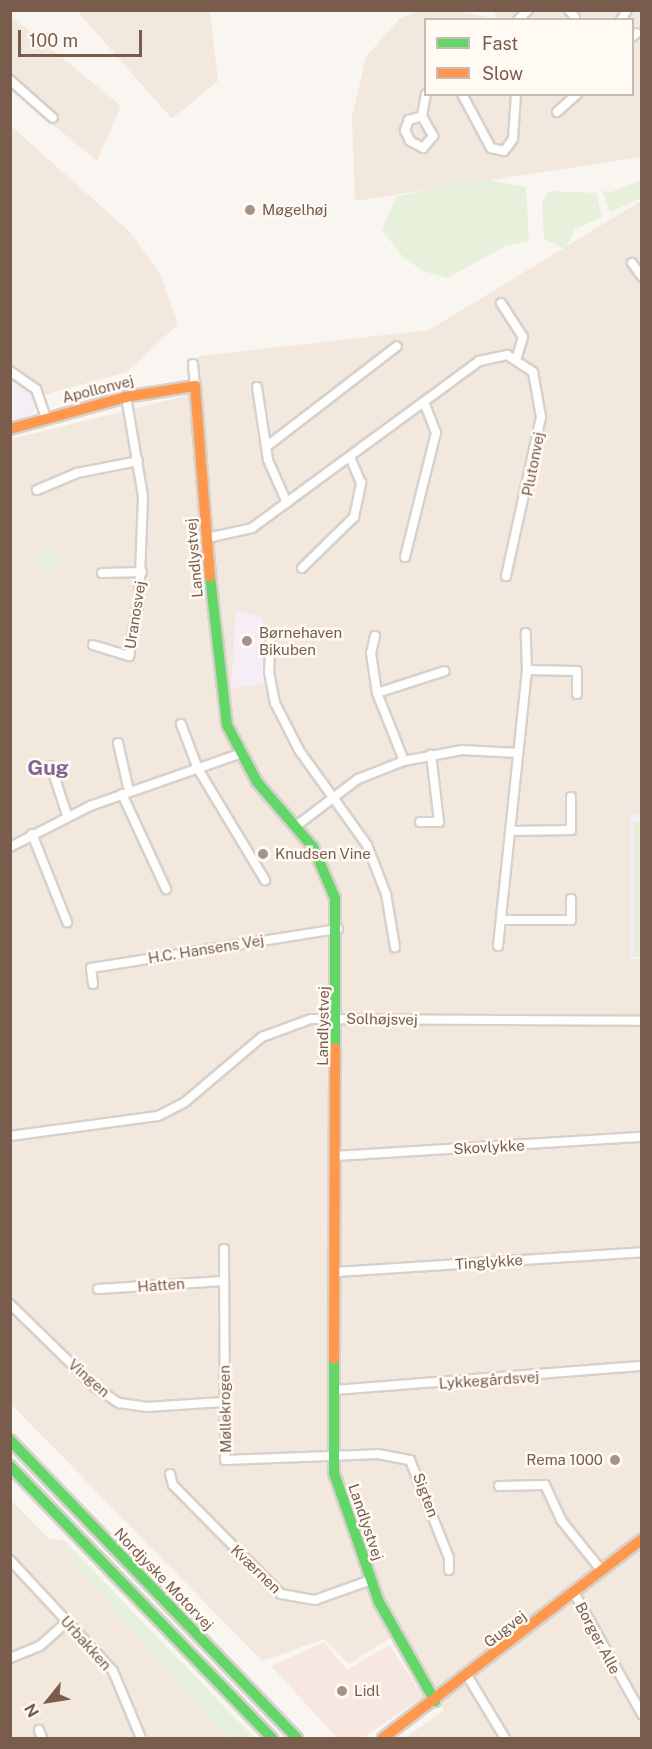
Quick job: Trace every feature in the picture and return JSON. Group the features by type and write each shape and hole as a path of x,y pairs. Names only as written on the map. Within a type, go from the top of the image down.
{"main road":[{"name":"Apollonvej","path":"10,429 126,397 195,386"},
{"name":"Landlystvej","path":"195,386 220,694 239,754 296,826 324,868 338,929 334,1455 339,1492 389,1624 435,1701"},
{"name":"Nordjyske Motorvej","path":"10,1440 297,1738"},
{"path":"10,1466 272,1738"},
{"name":"Gugvej","path":"383,1738 468,1677 642,1539"}],"street":[{"path":"569,10 575,17"},
{"path":"10,80 53,118"},
{"path":"422,116 426,96"},
{"path":"463,96 491,148 504,151 513,139 516,96"},
{"path":"557,112 575,96"},
{"path":"632,263 642,277"},
{"path":"207,538 243,534 479,361 498,355 517,357 523,337 501,303"},
{"path":"266,447 398,346"},
{"name":"Plutonvej","path":"506,576 541,417 537,381 517,357"},
{"name":"Landlystvej","path":"193,364 195,386"},
{"path":"10,371 36,389 46,418"},
{"path":"257,387 272,477 287,503"},
{"name":"Uranosvej","path":"93,645 129,656 142,572 138,460 126,397"},
{"path":"405,556 436,433 424,402"},
{"path":"302,568 354,517 360,483 350,457"},
{"path":"37,490 77,473 138,460"},
{"name":"Uranosvej","path":"102,573 142,572"},
{"path":"498,946 527,670 526,633"},
{"path":"271,634 269,672 275,703 299,750 332,795 379,870 395,947"},
{"path":"375,636 371,653 377,693 404,761"},
{"path":"527,670 577,671 577,694"},
{"path":"377,693 445,671"},
{"path":"182,724 198,769 265,880"},
{"path":"118,743 125,793 166,889"},
{"path":"296,826 332,795 404,761 431,754 518,753"},
{"path":"10,847 67,815 239,754"},
{"path":"420,822 440,822 431,754"},
{"path":"51,766 67,815"},
{"path":"511,831 571,830 571,797"},
{"path":"32,834 67,922"},
{"path":"502,920 571,920 572,899"},
{"name":"H.C. Hansens Vej","path":"93,984 91,968 338,929"},
{"name":"Solhøjsvej","path":"10,1136 158,1116 185,1102 262,1037 289,1024 338,1018 642,1021"},
{"name":"Skovlykke","path":"336,1156 642,1137"},
{"name":"Møllekrogen","path":"224,1249 225,1460 334,1455"},
{"name":"Tinglykke","path":"336,1272 642,1252"},
{"name":"Hatten","path":"98,1289 224,1281"},
{"name":"Vingen","path":"10,1304 95,1387 119,1403 146,1407 223,1402"},
{"name":"Lykkegårdsvej","path":"335,1390 642,1366"},
{"name":"Sigten","path":"334,1455 410,1460 449,1558 449,1570"},
{"name":"Kværnen","path":"170,1474 173,1485 281,1594 315,1600 371,1580"},
{"path":"499,1486 545,1485 561,1520 602,1571"},
{"name":"Urbakken","path":"10,1560 113,1671 141,1738"},
{"name":"Borger Alle","path":"574,1593 642,1714"},
{"path":"10,1658 40,1646 67,1622"},
{"path":"468,1677 505,1738"},
{"path":"39,1730 42,1738"}],"shaded area":[{"path":"455,10 489,18 424,18 424,96 634,96 634,18 497,18 493,11 641,11 641,157 355,201 352,117 366,57 400,18 420,11"},
{"path":"77,11 210,11 218,81 172,119"},
{"path":"10,15 121,106 97,161 11,90"},
{"path":"11,126 131,233 160,274 178,324 127,372 11,404"},
{"path":"641,201 641,1738 405,1738 444,1710 400,1632 349,1664 324,1639 262,1661 11,1404 11,439 185,396 199,356 429,330"},
{"path":"10,378 29,390 35,408 32,415 11,421"},
{"name":"Børnehaven Bikuben","path":"236,609 263,618 264,684 231,688"},
{"path":"630,814 641,814 641,959 630,959"},
{"path":"10,1499 49,1539 64,1540 71,1560 226,1738 11,1738"},
{"path":"324,1642 347,1670 389,1645 424,1697 362,1738 337,1738 271,1666"}],"green space":[{"path":"479,178 526,187 529,241 505,246 448,278 423,271 403,257 382,230 396,197"},
{"path":"641,180 641,198 610,212 602,190 609,193"},
{"path":"549,191 596,193 602,217 575,229 565,249 544,239 542,201"},
{"path":"49,548 54,549 60,555 60,565 54,571 49,572 44,571 38,565 37,560 38,555 44,549"},
{"path":"633,822 641,822 641,957 633,957"},
{"path":"64,1540 255,1738 226,1738 71,1560"}],"traffic: fast":[{"path":"210,576 227,725 257,782 313,847 335,898 335,1048"},
{"path":"334,1359 334,1473 379,1602 435,1701"},
{"path":"10,1440 297,1738"},
{"path":"10,1466 272,1738"}],"traffic: slow":[{"path":"10,429 126,397 195,386 210,576"},
{"path":"334,1359 335,1048"},
{"path":"383,1738 642,1539"}],"place":[{"name":"Møgelhøj","path":"250,210"},
{"name":"Børnehaven Bikuben","path":"247,641"},
{"name":"Knudsen Vine","path":"263,854"},
{"name":"Rema 1000","path":"615,1460"},
{"name":"Lidl","path":"342,1691"}],"district":[{"name":"Gug","path":"48,768"}]}
